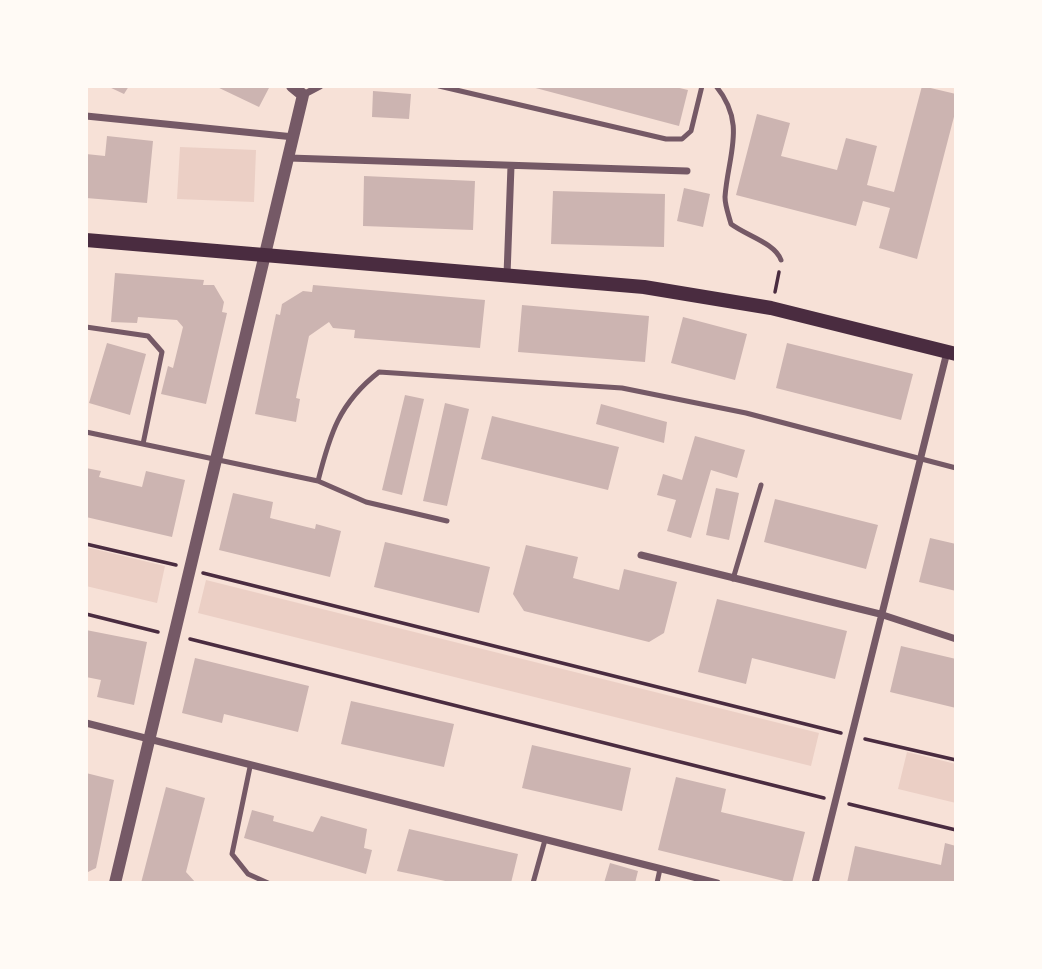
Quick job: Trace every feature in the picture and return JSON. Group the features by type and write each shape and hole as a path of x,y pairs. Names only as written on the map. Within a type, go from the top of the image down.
{"main road":[{"path":"86,240 644,287 771,308 952,353"}],"street":[{"path":"292,86 303,95"},
{"path":"115,883 303,95 320,86"},
{"path":"86,116 293,137"},
{"path":"289,158 687,172"},
{"path":"507,276 511,166"},
{"path":"815,883 880,614 952,353"},
{"path":"641,555 880,614 956,639"},
{"path":"86,723 250,767 717,883"}],"lane":[{"path":"439,86 666,139 682,139 691,131 702,86"},
{"path":"716,86 734,115 734,150 725,200 731,224 754,240 768,243 778,251 781,260"},
{"path":"86,327 148,336 162,352 143,444"},
{"path":"318,481 330,433 355,391 379,372 622,388 746,413 956,468"},
{"path":"86,432 318,481 366,502 447,521"},
{"path":"733,579 761,485"},
{"path":"250,767 232,854 248,874 268,883"},
{"path":"533,883 545,840"},
{"path":"657,883 660,869"}],"path":[{"path":"771,308 781,260"},
{"path":"86,544 166,563"},
{"path":"206,573 825,730"},
{"path":"86,614 148,629"},
{"path":"199,642 956,830"},
{"path":"905,748 956,760"}],"shaded area":[{"path":"180,147 256,150 254,202 177,199"},
{"path":"86,547 165,566 157,603 86,586"},
{"path":"206,580 819,733 811,766 198,613"},
{"path":"907,752 956,764 956,803 898,789"}],"building":[{"path":"107,86 129,86 124,94"},
{"path":"215,86 270,86 259,107"},
{"path":"528,86 671,86 688,90 679,126"},
{"path":"922,86 956,94 956,109 917,259 879,248 890,208 863,201 856,226 736,195 757,114 790,123 781,156 837,170 846,138 877,146 867,185 894,192"},
{"path":"373,91 411,94 409,119 372,117"},
{"path":"107,136 153,141 147,203 86,198 86,154 105,156"},
{"path":"364,176 475,181 473,230 363,226"},
{"path":"684,188 710,194 703,227 677,221"},
{"path":"553,191 665,194 664,247 551,244"},
{"path":"115,273 204,280 203,285 214,285 224,302 222,312 227,313 206,404 161,394 168,366 173,368 183,327 177,320 138,317 137,323 111,322"},
{"path":"313,285 485,300 480,348 354,338 355,330 333,328 329,322 309,336 296,398 300,399 296,422 255,414 276,314 280,315 282,304 303,291 312,292"},
{"path":"522,305 649,316 645,362 518,352"},
{"path":"683,317 747,334 735,380 671,363"},
{"path":"107,343 146,354 130,415 89,403"},
{"path":"787,343 913,374 901,420 776,388"},
{"path":"405,395 424,399 402,495 382,490"},
{"path":"445,403 469,409 447,506 423,501"},
{"path":"601,404 667,422 664,443 596,424"},
{"path":"492,416 619,447 608,490 481,459"},
{"path":"695,436 745,450 737,478 711,470 691,538 667,531 676,500 657,495 663,474 682,480"},
{"path":"86,468 101,471 99,477 142,487 146,471 185,480 172,537 86,517"},
{"path":"716,488 739,493 729,540 706,535"},
{"path":"233,493 273,502 270,518 315,529 316,524 341,531 330,577 219,550"},
{"path":"775,499 878,525 866,569 764,542"},
{"path":"930,538 956,544 956,591 919,582"},
{"path":"385,542 490,567 479,613 374,587"},
{"path":"526,545 578,557 573,578 619,590 624,569 677,582 664,633 649,642 524,611 513,594"},
{"path":"717,599 847,631 835,679 752,658 746,684 698,672"},
{"path":"86,630 147,642 134,705 97,697 101,680 86,677"},
{"path":"901,646 956,659 956,708 890,692"},
{"path":"195,658 309,686 298,732 224,714 222,723 182,713"},
{"path":"351,701 454,724 444,767 341,744"},
{"path":"532,745 631,768 622,811 522,788"},
{"path":"86,773 114,780 96,868 86,873"},
{"path":"676,777 726,789 721,812 805,832 792,883 658,850"},
{"path":"166,787 205,798 186,872 196,883 141,883"},
{"path":"252,810 274,816 273,821 313,832 321,816 367,829 364,848 372,850 366,874 244,838"},
{"path":"409,829 518,854 511,883 455,883 397,871"},
{"path":"945,843 956,846 956,883 847,883 855,846 941,865"},
{"path":"610,863 638,871 635,883 604,883"}]}
